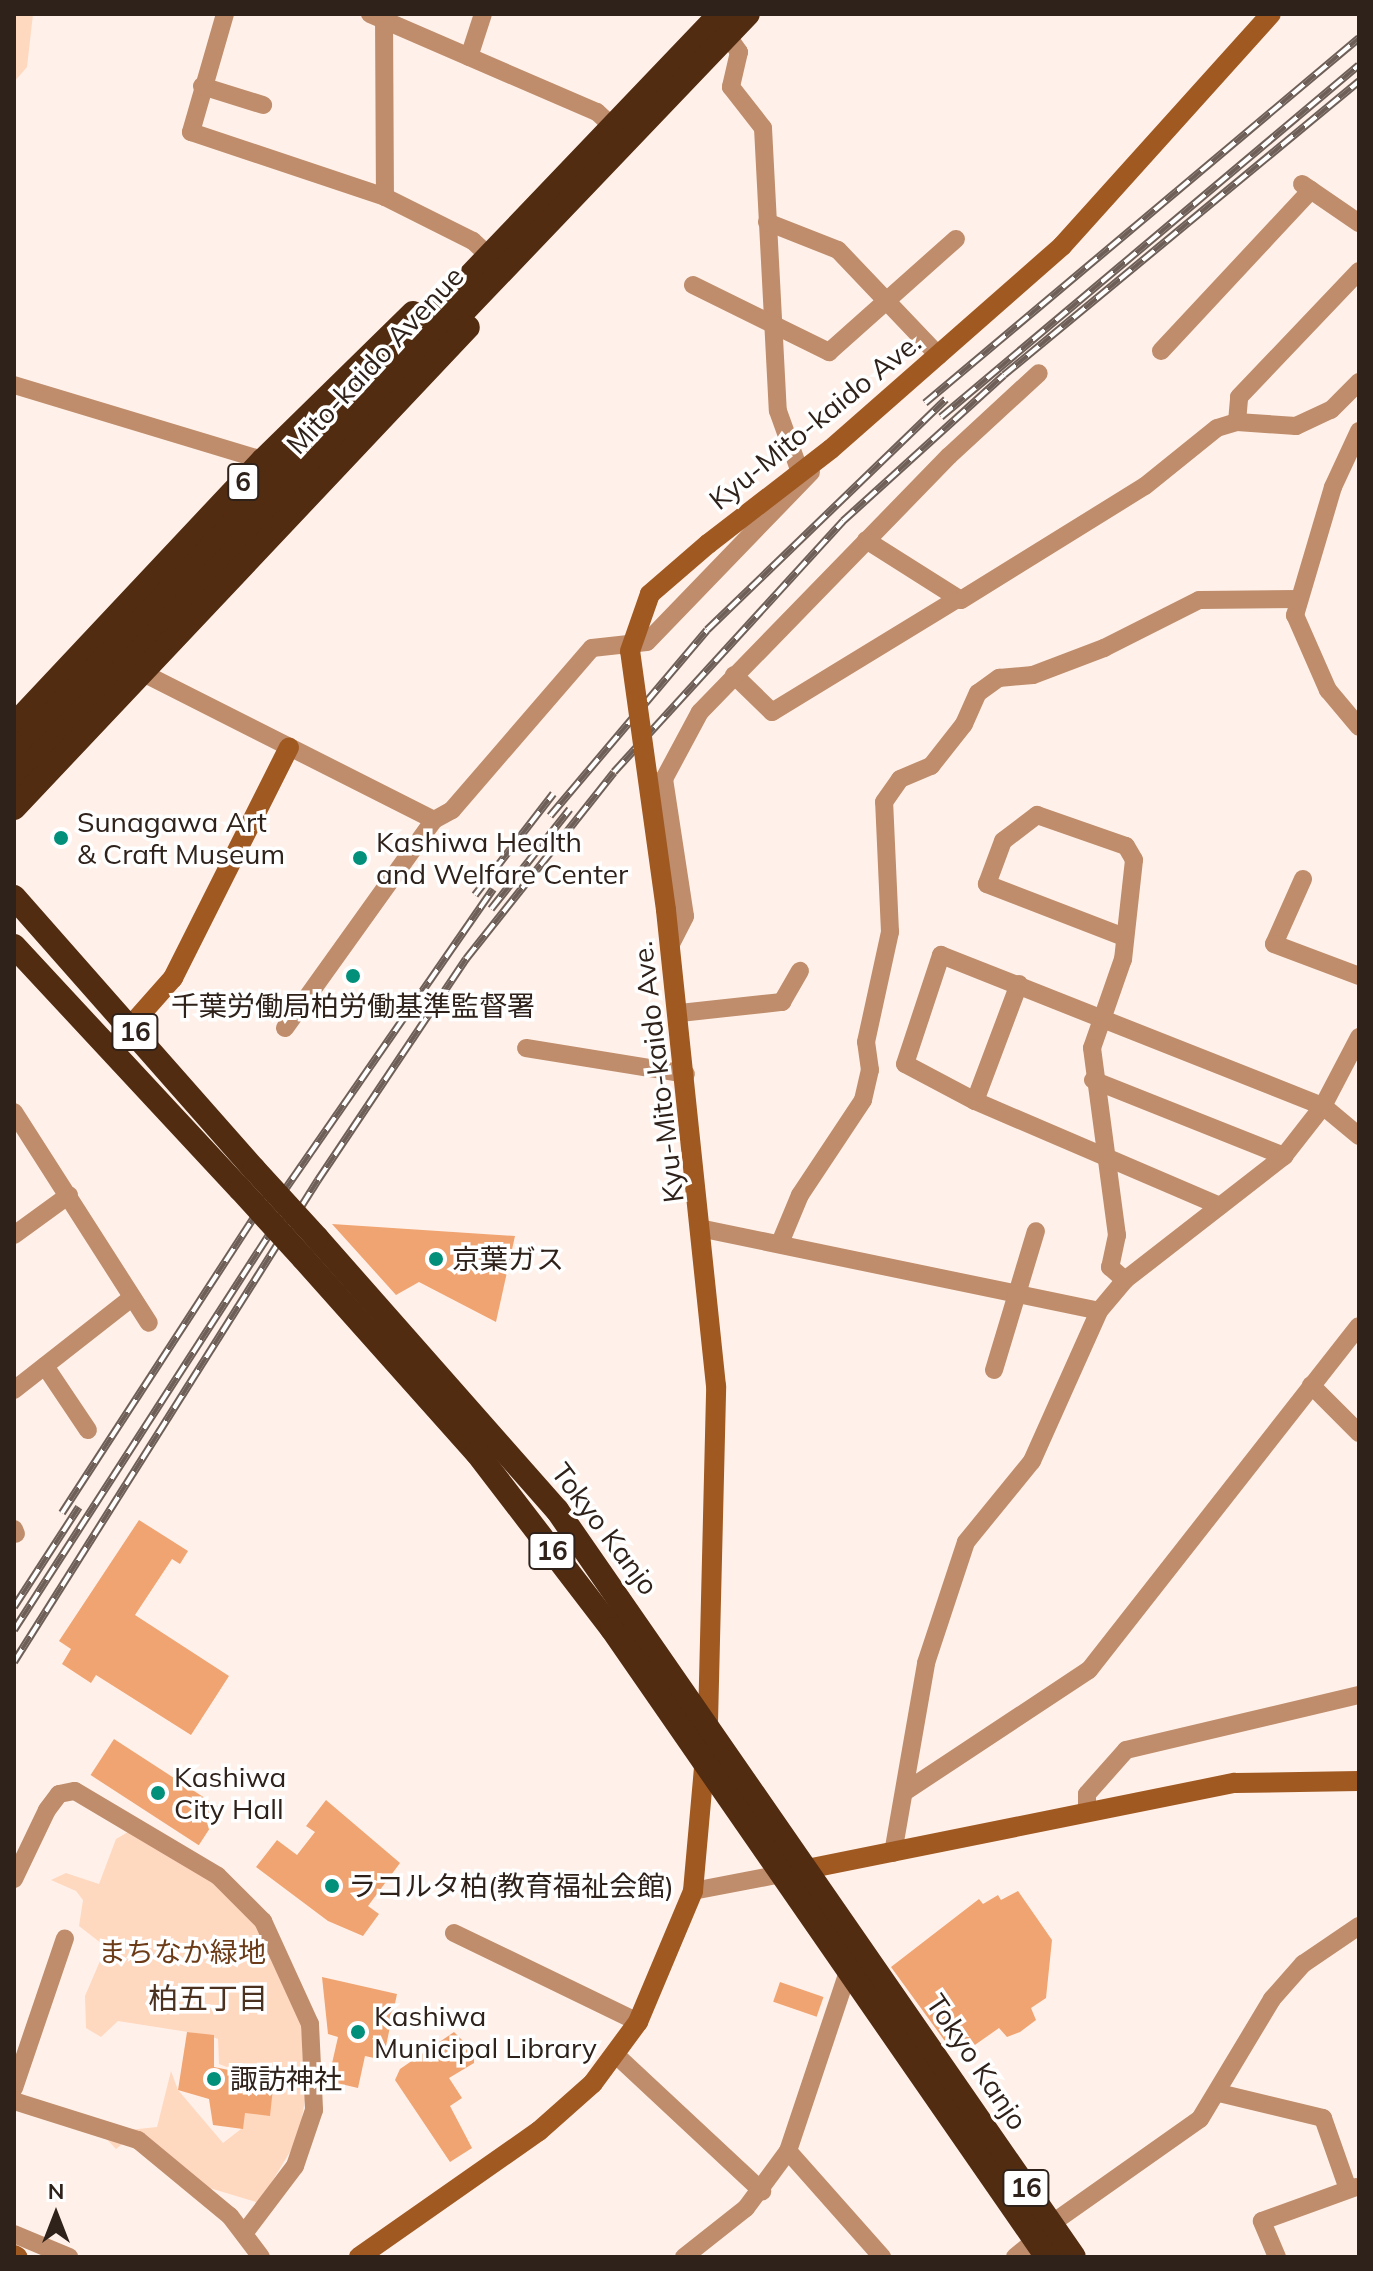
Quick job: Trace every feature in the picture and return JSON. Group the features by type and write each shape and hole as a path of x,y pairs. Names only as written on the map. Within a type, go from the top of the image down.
{"highway":[{"name":"Mito-kaido Avenue","path":"14,782 168,606 489,256 613,127 723,25 748,14"},
{"name":"Mito-kaido Avenue","path":"14,753 168,606 546,223 723,25"},
{"name":"6","path":"14,808 435,365 523,263 546,223"},
{"name":"6","path":"14,725 263,460 415,312 489,256"},
{"name":"Tokyo Kanjo","path":"14,897 131,1028 247,1179"},
{"name":"Tokyo Kanjo","path":"14,946 111,1048 247,1179 557,1510 810,1869 1044,2240"},
{"name":"Tokyo Kanjo","path":"310,1248 477,1453 705,1763 1044,2240 1074,2257"}],"street":[{"path":"225,14 191,132 385,197 473,241 489,256"},
{"path":"469,57 483,14"},
{"name":"Kyu-Mito-kaido Ave.","path":"359,2257 539,2131 616,2055 638,2022 693,1891 708,1722 717,1440 704,1229 680,1013 630,651 650,594 708,544 831,449 1096,213 1271,14"},
{"path":"385,197 379,15 597,112 613,127"},
{"path":"723,25 739,52 731,87 763,128 767,222 777,327 778,411 800,472"},
{"path":"202,86 263,105"},
{"path":"1161,351 1306,187 1359,223"},
{"path":"767,222 838,250 939,356"},
{"path":"693,285 829,352 956,239"},
{"path":"1237,422 1239,397 1359,271"},
{"path":"671,944 685,916 664,779 700,712 866,540 1039,373"},
{"path":"734,675 772,712 1145,486 1217,428 1237,422 1296,426 1331,410 1359,382"},
{"path":"14,385 263,460"},
{"path":"1359,431 1333,487 1298,599 1296,626 1310,656 1359,727"},
{"path":"285,1028 434,820 452,810 592,648 647,642 831,449"},
{"path":"866,540 954,601"},
{"path":"780,1243 800,1195 863,1100 870,1070 866,1042 890,932 884,802 900,779 931,766 964,724 978,693 999,678 1033,675 1104,648 1199,600 1298,599"},
{"path":"143,673 434,820"},
{"path":"111,1048 173,978 289,747"},
{"path":"1124,937 987,884 1003,841 1037,815 1126,846 1133,871 1124,937 1105,1015 1092,1048 1093,1080 1117,1235 1110,1267 1125,1280"},
{"path":"1303,879 1274,944 1359,976"},
{"path":"1220,1206 975,1101 905,1064 929,981 941,955 1105,1015 1323,1106 1359,1136"},
{"path":"680,1013 782,1002 800,971"},
{"path":"975,1101 1019,984"},
{"path":"893,1853 926,1663 966,1542 1032,1461 1099,1311 1125,1280 1284,1156 1323,1106 1359,1037"},
{"path":"526,1048 686,1074"},
{"path":"1093,1080 1284,1156"},
{"path":"14,1112 69,1195 130,1299 149,1323"},
{"path":"14,1235 69,1195"},
{"path":"704,1229 1099,1311"},
{"path":"994,1370 1013,1293 1036,1231"},
{"path":"14,1390 130,1299"},
{"path":"906,1791 1089,1670 1359,1326"},
{"path":"45,1366 88,1430"},
{"path":"1311,1385 1359,1433"},
{"path":"1087,1812 1087,1794 1126,1750 1359,1695"},
{"path":"693,1891 1265,1779 1359,1781"},
{"path":"14,1879 47,1810 59,1794 75,1791 218,1876 263,1921 310,2024 314,2110 295,2166 245,2232"},
{"path":"1015,2257 1044,2240 1200,2119 1219,2093 1272,1999 1303,1964 1359,1926"},
{"path":"454,1933 638,2022"},
{"path":"14,2088 65,1938"},
{"path":"684,2257 762,2191 788,2151 849,1969"},
{"path":"616,2055 762,2191"},
{"path":"1219,2093 1323,2118 1353,2188 1262,2221 1277,2257"},
{"path":"14,2101 138,2140 245,2232 261,2257"},
{"path":"788,2151 882,2257"},
{"path":"14,2234 69,2257"}],"green space":[{"path":"14,14 33,14 27,67 14,82"},
{"name":"まちなか緑地","path":"128,1832 200,1871 253,1912 301,2019 305,2099 299,2137 259,2203 203,2186 125,2142 116,2149 101,2133 157,2127 171,2071 178,2090 223,2143 241,2129 246,2106 274,2094 274,2085 219,2064 218,2039 207,2035 118,2021 101,2037 86,2028 85,1996 106,1947 79,1926 83,1900 76,1891 51,1880 66,1873 99,1884 116,1839"}],"building":[{"name":"京葉ガス","path":"332,1224 515,1236 496,1322 419,1282 396,1295"},
{"name":"Kashiwa City Hall","path":"139,1520 188,1551 180,1564 172,1559 135,1615 229,1676 191,1735 96,1675 91,1683 62,1664 71,1649 59,1641"},
{"name":"Kashiwa City Hall","path":"114,1739 222,1809 199,1845 91,1775"},
{"name":"ラコルタ柏(教育福祉会館)","path":"326,1800 400,1863 368,1906 379,1914 363,1936 328,1921 256,1867 277,1840 297,1855 315,1832 306,1826"},
{"path":"1018,1891 1052,1940 1046,1998 1031,2008 1036,2020 1020,2032 1007,2037 999,2028 962,2054 952,2041 947,2044 891,1967 979,1899 983,1904 998,1895 1001,1900"},
{"name":"Kashiwa Municipal Library","path":"322,1977 397,1994 383,2060 365,2056 358,2088 328,2081 338,2037 328,2034"},
{"path":"780,1982 823,1997 817,2017 773,2002"},
{"name":"諏訪神社","path":"187,2032 214,2035 214,2067 274,2079 270,2116 245,2113 243,2129 213,2125 209,2099 178,2090"},
{"path":"454,2032 474,2052 474,2063 449,2078 462,2098 450,2106 472,2148 450,2162 395,2080 400,2069"}],"railway":[{"path":"925,403 1359,38"},
{"path":"941,417 1359,65"},
{"path":"14,1662 318,1180 466,959 614,772 843,521 1004,375 1359,81"},
{"path":"550,816 707,630 946,399"},
{"path":"475,895 553,794"},
{"path":"491,909 570,809"},
{"path":"275,1204 493,889"},
{"path":"62,1513 275,1185"},
{"path":"14,1630 294,1196"},
{"path":"14,1607 79,1507"}],"place":[{"name":"Sunagawa Art & Craft Museum","path":"61,838"},
{"name":"Kashiwa Health and Welfare Center","path":"360,858"},
{"name":"千葉労働局柏労働基準監督署","path":"353,976"},
{"name":"京葉ガス","path":"436,1259"},
{"name":"Kashiwa City Hall","path":"158,1793"},
{"name":"ラコルタ柏(教育福祉会館)","path":"332,1886"},
{"name":"Kashiwa Municipal Library","path":"358,2032"},
{"name":"諏訪神社","path":"214,2079"}],"district":[{"name":"柏五丁目","path":"208,1998"}]}
